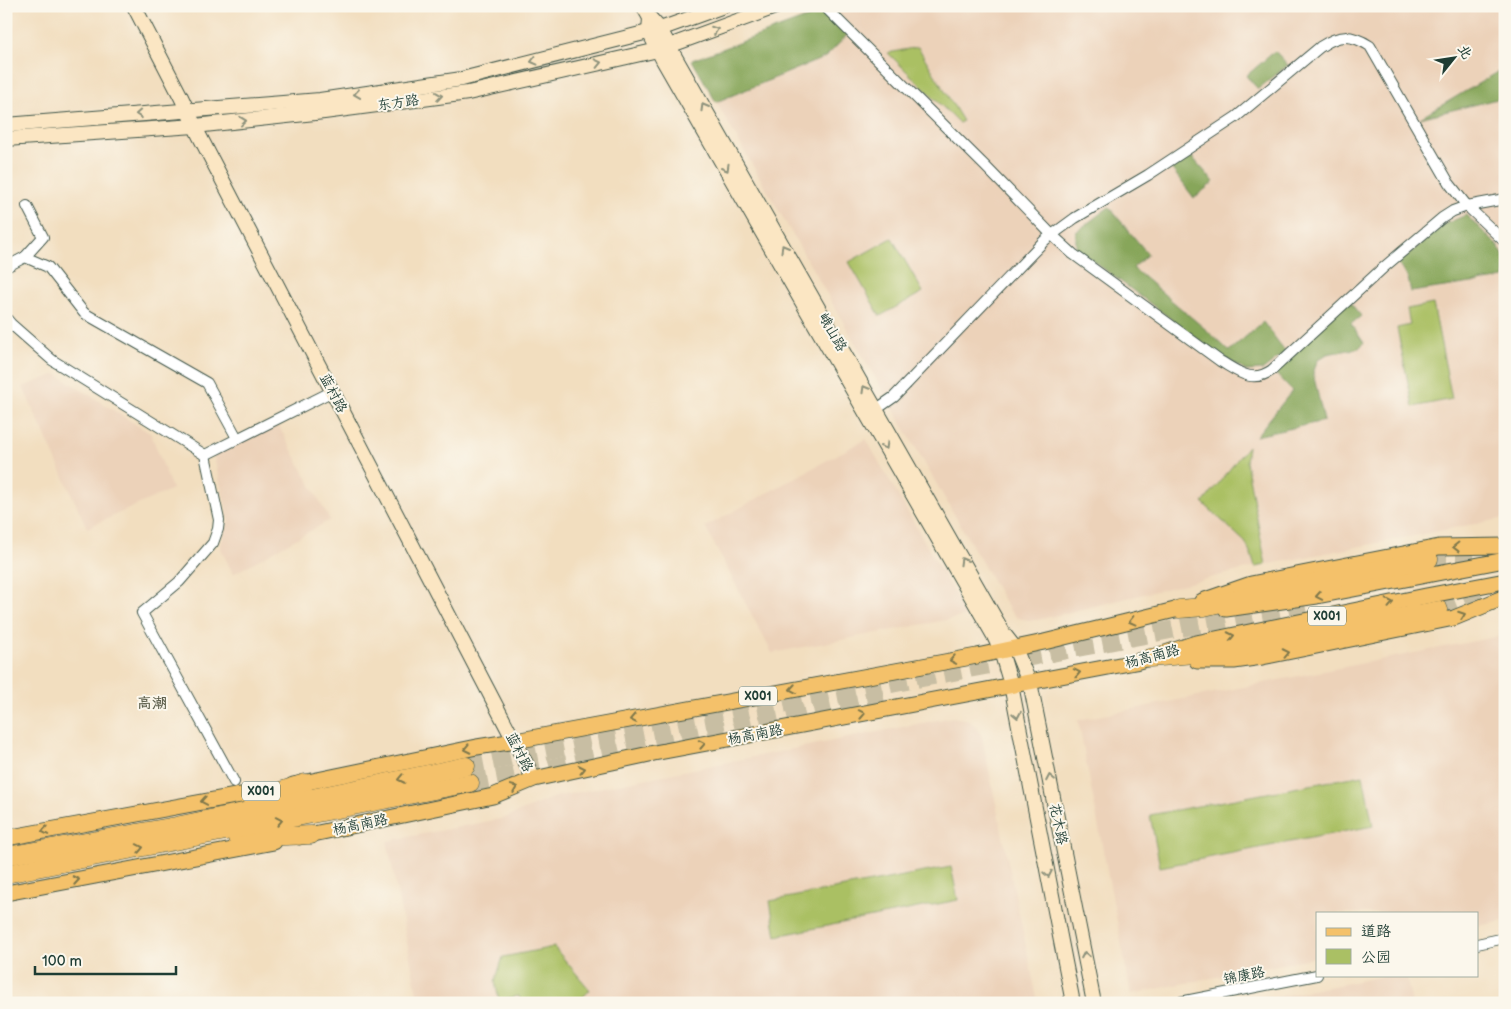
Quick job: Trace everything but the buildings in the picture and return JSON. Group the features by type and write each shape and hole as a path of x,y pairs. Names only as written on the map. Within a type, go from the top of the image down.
{"highway":[{"path":"1179,609 1204,607 1254,594 1429,559"},
{"path":"1150,658 1215,652 1439,610"},
{"name":"杨高南路","path":"6,874 466,766"},
{"path":"178,833 305,783"},
{"name":"杨高南路","path":"6,856 178,833 470,783"},
{"path":"178,833 311,835"}],"main road":[{"name":"蓝村路","path":"134,6 534,779"},
{"name":"东方路","path":"6,124 320,100 462,79 650,21 724,6"},
{"name":"东方路","path":"6,139 195,126 324,112 468,93 664,48 778,6"},
{"name":"峨山路","path":"650,21 872,412 1004,634 1008,649"},
{"name":"X001","path":"6,838 305,783 477,747 515,742 1044,642 1179,609 1251,584 1409,552 1439,547 1505,546"},
{"name":"X001","path":"1179,609 1226,609 1317,596 1505,560"},
{"name":"杨高南路","path":"8,894 311,835 493,796 534,779 654,753 1150,658 1196,643 1505,581"},
{"name":"X001","path":"1150,658 1185,662 1204,660 1234,661 1262,657 1454,618 1505,597"},
{"name":"花木路","path":"1008,649 1031,687 1094,1003"},
{"name":"花木路","path":"1008,649 1011,685 1073,1003"}],"street":[{"path":"824,6 1073,254 1220,361 1244,374 1259,377 1272,370 1383,268 1442,218 1453,211 1467,206 1505,199"},
{"path":"872,412 894,396 1031,254 1052,235 1076,218 1212,134 1246,110 1320,47 1330,40 1341,37 1361,40 1370,46 1449,183 1467,206 1505,242"},
{"path":"6,267 26,257 43,237 27,206"},
{"path":"26,257 48,267 84,313 207,383 237,438"},
{"path":"6,318 52,360 205,454 219,520 213,543 179,582 142,613 234,782"},
{"path":"205,454 333,391"},
{"path":"1478,944 1505,938"},
{"name":"锦康路","path":"1175,1003 1316,975"}],"shaded area":[{"path":"837,6 1505,6 1505,518 1255,567 1037,620 1018,618 1010,611 716,102 826,57 828,10"},
{"path":"56,374 151,434 172,489 87,528 23,387"},
{"path":"276,421 330,520 233,574 220,547 229,520 212,449"},
{"path":"866,439 967,616 772,653 705,527"},
{"path":"1505,635 1505,921 1478,926 1478,912 1316,912 1316,957 1131,994 1078,720"},
{"path":"952,717 966,719 977,727 982,737 1038,1003 419,1003 387,841 505,818 554,797"},
{"path":"1384,976 1406,976 1412,1003 1246,1003"}],"green space":[{"path":"828,10 850,32 826,57 716,102 692,60"},
{"path":"918,47 963,121 959,123 888,53"},
{"path":"1275,51 1288,65 1258,89 1246,76"},
{"path":"1505,68 1505,97 1420,118"},
{"path":"1192,157 1214,182 1194,198 1171,168"},
{"path":"1109,207 1148,254 1133,268 1229,351 1263,322 1286,352 1263,370 1246,371 1211,349 1076,248 1076,232"},
{"path":"1466,215 1498,246 1505,258 1505,278 1411,292 1408,278 1398,263 1445,224"},
{"path":"892,238 923,292 880,316 849,262"},
{"path":"1348,300 1361,316 1351,324 1364,343 1359,348 1327,354 1318,360 1313,373 1324,421 1256,436 1292,391 1272,370"},
{"path":"1433,304 1452,399 1413,407 1397,328 1410,325 1407,309"},
{"path":"1248,446 1246,462 1266,565 1255,567 1245,542 1203,503"},
{"path":"1363,775 1373,826 1160,867 1150,815"},
{"path":"951,867 958,900 776,936 770,901"},
{"path":"554,947 590,990 577,1003 521,1003 519,996 499,1000 495,982 503,957"}],"tunnel":[{"path":"1429,559 1492,560"},
{"path":"1439,610 1499,585"},
{"path":"466,766 1305,604"},
{"path":"470,783 884,698"}],"district":[{"name":"高潮","path":"152,703"}]}
